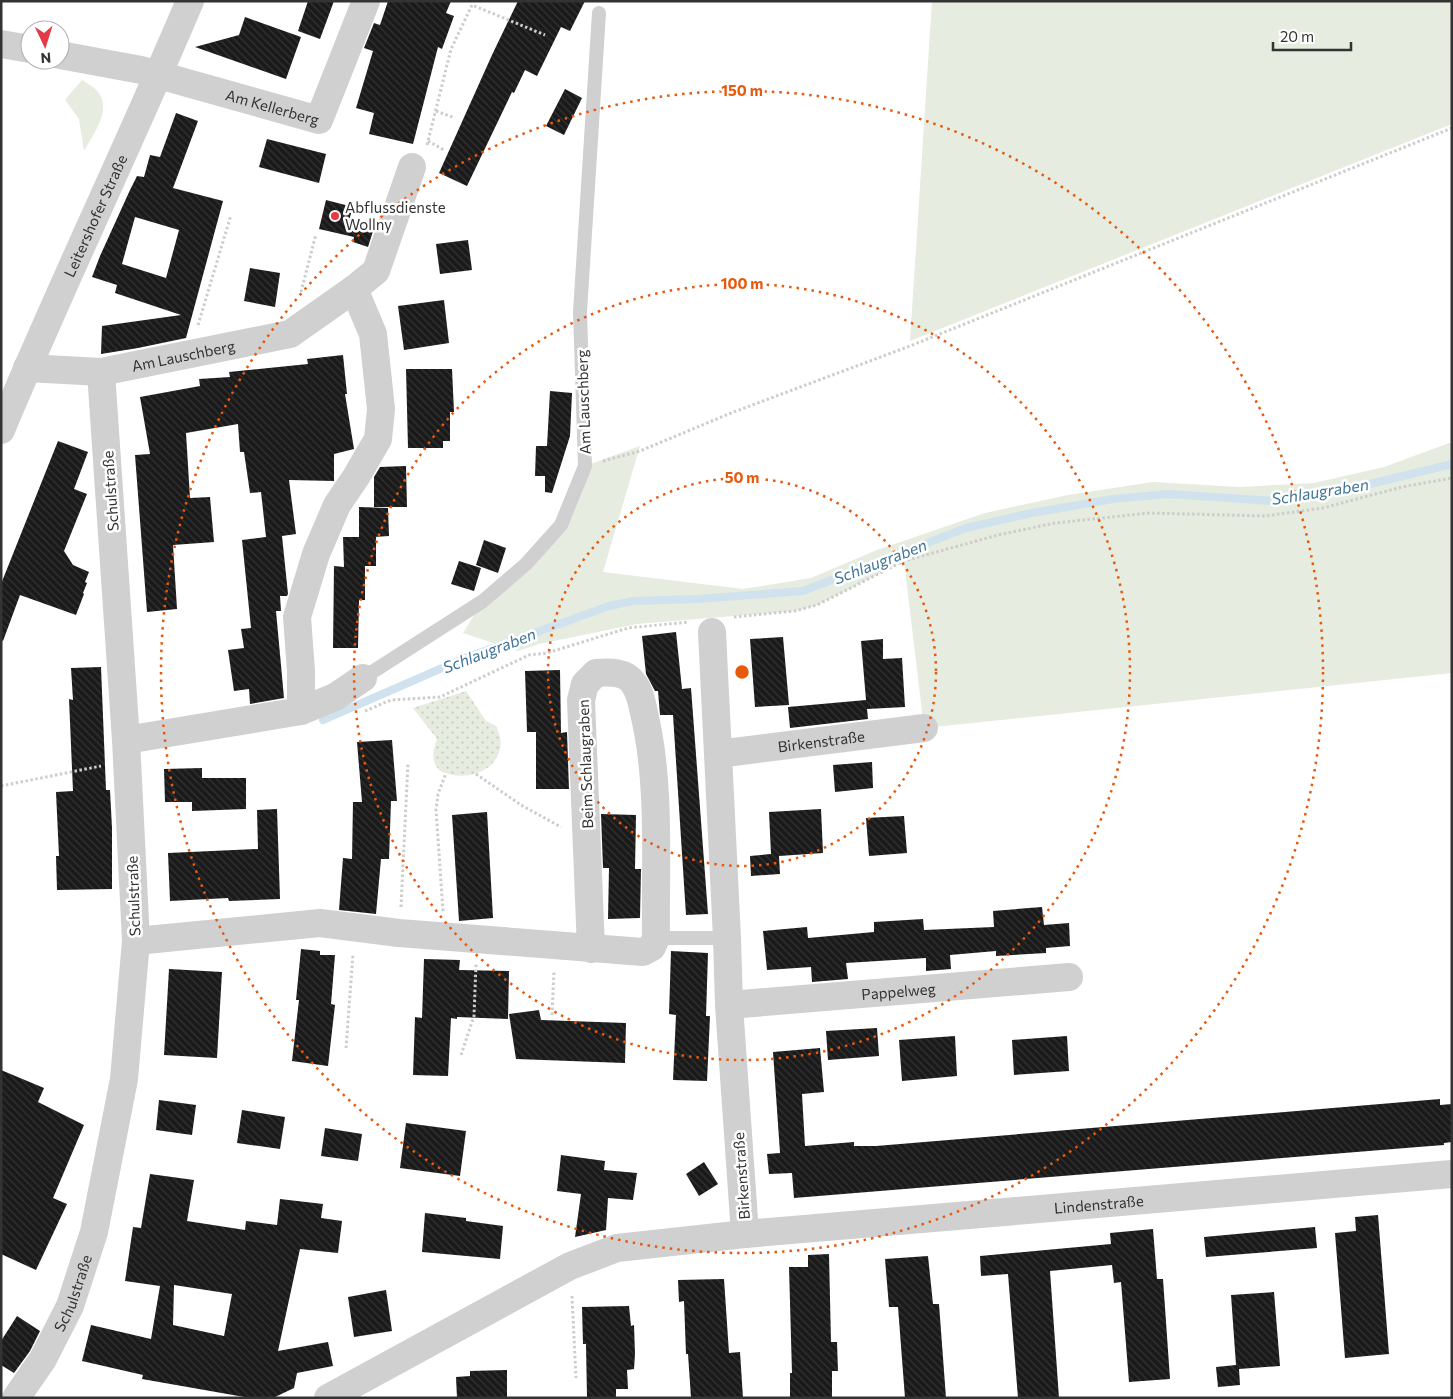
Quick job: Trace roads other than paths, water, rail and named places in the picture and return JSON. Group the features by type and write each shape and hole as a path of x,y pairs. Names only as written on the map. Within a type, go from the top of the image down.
{"street":[{"name":"Leitershofer Straße","path":"1,430 190,1"},
{"name":"Am Kellerberg","path":"159,74 319,120 366,1"},
{"path":"1,44 20,47"},
{"path":"70,57 159,74"},
{"name":"Am Lauschberg","path":"27,368 101,372 290,334 354,289 376,271 412,168"},
{"path":"301,711 301,671 297,617 316,554 337,505 378,439 381,409 374,334 354,289"},
{"name":"Schulstraße","path":"16,1398 43,1358 70,1306 94,1232 124,1078 136,941 127,750 101,372"},
{"name":"Birkenstraße","path":"328,1398 570,1266 617,1248 745,1234 729,1005 711,624"},
{"name":"Beim Schlaugraben","path":"591,949 581,700 585,684 596,673 614,672 622,674 634,682 641,699 648,731 654,800 654,943"},
{"name":"Am Lauschberg","path":"127,750 301,711 335,697 363,678"},
{"name":"Birkenstraße","path":"718,754 924,728"},
{"path":"136,941 320,923 399,933 591,949 643,952 654,943"},
{"name":"Pappelweg","path":"729,1005 1069,978"},
{"name":"Lindenstraße","path":"745,1234 1452,1174"}],"lane":[{"name":"Am Lauschberg","path":"363,678 483,601 526,564 561,525 584,466 580,312 599,13"},
{"path":"654,943 727,938"}],"waterway":[{"name":"Schlaugraben","path":"323,720 465,658 609,606 633,601 698,599 803,591 966,528 1032,513 1113,499 1168,494 1274,501 1362,486 1452,464"}],"place":[{"name":"Abflussdienste Wollny","path":"335,216"}]}
